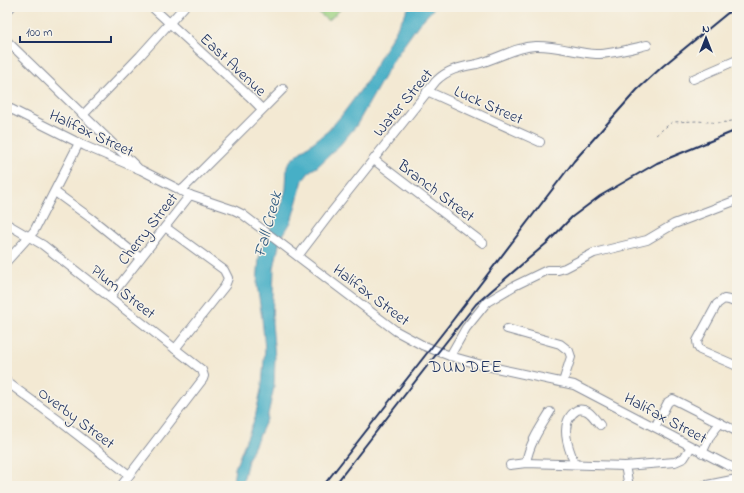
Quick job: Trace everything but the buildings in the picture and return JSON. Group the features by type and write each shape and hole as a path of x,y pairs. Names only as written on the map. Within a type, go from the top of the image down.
{"street":[{"path":"7,12 12,7"},
{"name":"East Avenue","path":"152,7 262,109"},
{"path":"84,115 184,7"},
{"path":"7,41 140,170"},
{"name":"Water Street","path":"298,256 427,91 441,75 449,70 491,60 524,48 541,46 607,54 647,45"},
{"path":"693,79 737,60"},
{"path":"181,191 283,89"},
{"name":"Luck Street","path":"427,91 540,142"},
{"name":"Halifax Street","path":"7,106 79,143 140,170 181,191 234,210 256,224 396,331 422,345 450,356 510,372 563,382 585,390 692,447 737,469"},
{"path":"7,261 30,237 55,192 79,143"},
{"name":"Branch Street","path":"374,160 483,243"},
{"path":"55,192 92,219 140,258"},
{"name":"Cherry Street","path":"110,297 190,195"},
{"path":"450,356 466,328 487,302 514,286 547,270 558,270 565,268 594,253 646,240 674,224 737,200"},
{"name":"Plum Street","path":"7,224 43,245 204,373 203,379 195,390 129,476"},
{"path":"166,227 224,270 228,278 225,286 175,349"},
{"path":"737,303 724,299 717,304 697,341 700,350 737,366"},
{"path":"507,329 560,344 569,351 571,357 563,382"},
{"name":"Overby Street","path":"7,382 129,476"},
{"path":"655,427 668,402 673,400 734,430"},
{"path":"575,464 570,453 566,437 569,418 577,410 584,410 589,412 600,425"},
{"path":"526,463 527,455 532,443 550,412"},
{"path":"702,452 710,436 720,423"},
{"path":"510,465 526,463 625,466 675,462 684,458 692,447"},
{"path":"625,466 628,486"},
{"path":"121,486 129,476"},
{"path":"702,486 737,479"}],"path":[{"path":"656,135 672,122 696,121 721,123 737,120"}],"green space":[{"path":"313,7 343,7 328,21"}],"water":[{"path":"409,7 435,7 418,25 394,59 356,126 339,146 317,167 311,170 303,180 291,222 280,240 274,268 272,323 275,358 274,387 267,419 248,460 243,486 235,486 233,483 235,468 255,418 262,385 265,349 257,285 259,258 265,239 281,207 286,189 287,167 289,162 328,131 342,115 365,84"}],"railway":[{"path":"323,486 449,325 574,161 637,90 663,66 735,7"},
{"path":"334,486 476,304 548,242 572,217 600,196 657,163 737,130"}],"district":[{"name":"DUNDEE","path":"466,366"}],"water label":[{"name":"Fall Creek","path":"267,224"}]}
